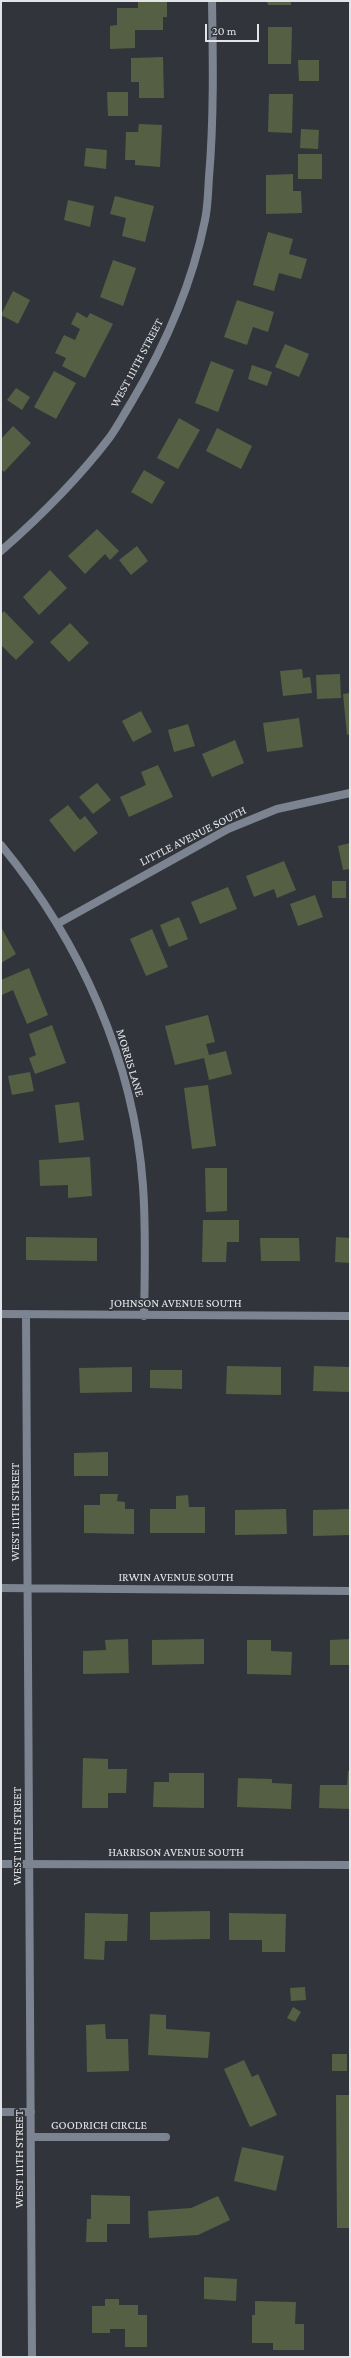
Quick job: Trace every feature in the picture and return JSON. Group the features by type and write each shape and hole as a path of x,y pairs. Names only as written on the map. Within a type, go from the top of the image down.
{"street":[{"name":"WEST 111TH STREET","path":"1,550 31,524 73,482 111,436 142,385 170,332 190,277 205,219 213,100 212,1"},
{"name":"LITTLE AVENUE SOUTH","path":"57,924 228,829 277,809 350,792"},
{"name":"MORRIS LANE","path":"1,845 29,880 65,935 95,994 118,1055 134,1119 143,1185 145,1250 144,1316"},
{"name":"JOHNSON AVENUE SOUTH","path":"1,1314 350,1316"},
{"name":"WEST 111TH STREET","path":"26,1314 32,2357"},
{"name":"IRWIN AVENUE SOUTH","path":"1,1588 350,1591"},
{"name":"HARRISON AVENUE SOUTH","path":"1,1864 350,1865"},
{"path":"1,2112 31,2112"},
{"name":"GOODRICH CIRCLE","path":"31,2137 166,2137"}],"building":[{"path":"138,1 167,1 167,17 163,17 163,30 135,30 135,48 110,49 110,26 117,25 117,8 138,8"},
{"path":"267,1 291,1 291,5 268,5"},
{"path":"268,27 292,27 291,64 268,64"},
{"path":"163,57 164,98 139,98 139,82 131,82 131,58"},
{"path":"298,60 319,60 319,81 299,81"},
{"path":"107,92 128,92 128,116 108,116"},
{"path":"269,94 293,94 292,133 268,132"},
{"path":"139,124 162,125 160,167 135,165 135,160 125,160 126,132 138,132"},
{"path":"301,129 319,130 318,149 300,148"},
{"path":"86,148 107,150 106,169 84,166"},
{"path":"298,154 322,154 322,179 298,179"},
{"path":"293,174 293,191 301,191 302,213 266,214 266,175"},
{"path":"115,196 154,206 145,242 122,236 126,218 110,214"},
{"path":"68,200 94,206 90,227 64,220"},
{"path":"268,232 293,239 289,254 307,259 301,279 279,273 274,291 253,285"},
{"path":"113,260 136,268 123,306 100,297"},
{"path":"13,291 30,300 18,324 1,315"},
{"path":"237,300 274,312 268,332 253,327 247,345 224,337"},
{"path":"77,312 87,318 90,313 113,324 85,378 62,366 66,358 55,353 64,335 75,340 80,329 71,324"},
{"path":"285,344 309,354 299,377 275,367"},
{"path":"211,361 234,370 218,412 195,403"},
{"path":"252,365 272,372 267,386 248,379"},
{"path":"54,371 76,383 56,419 34,407"},
{"path":"16,388 30,397 22,410 7,400"},
{"path":"179,418 200,430 178,469 157,458"},
{"path":"13,426 31,443 4,472 1,469 1,439"},
{"path":"217,428 252,446 241,469 206,451"},
{"path":"144,470 165,482 152,504 131,492"},
{"path":"97,529 119,551 110,560 105,554 85,574 68,556"},
{"path":"137,546 148,561 131,575 119,560"},
{"path":"50,570 67,588 39,615 23,597"},
{"path":"4,611 34,642 16,660 2,646 1,648 1,614"},
{"path":"70,623 89,643 69,662 50,642"},
{"path":"302,669 303,678 310,677 312,693 283,696 280,671"},
{"path":"340,674 341,698 317,699 316,675"},
{"path":"350,693 350,734 347,735 343,694"},
{"path":"141,711 152,732 133,742 122,721"},
{"path":"299,718 303,747 267,752 263,723"},
{"path":"188,724 195,746 174,752 168,730"},
{"path":"235,740 244,763 212,777 202,754"},
{"path":"158,765 173,797 129,817 120,797 146,785 141,772"},
{"path":"97,783 111,800 93,814 79,797"},
{"path":"68,805 80,820 85,816 98,833 74,852 49,820"},
{"path":"350,843 350,869 343,870 338,846"},
{"path":"284,861 296,890 277,898 274,889 254,897 246,876"},
{"path":"332,881 346,881 346,898 332,898"},
{"path":"228,887 237,909 200,924 191,902"},
{"path":"315,895 323,917 298,926 290,904"},
{"path":"179,917 188,939 169,947 160,925"},
{"path":"1,927 16,954 1,963"},
{"path":"152,929 168,967 146,976 130,939"},
{"path":"29,968 48,1015 27,1024 13,990 2,995 1,980"},
{"path":"208,1015 215,1042 206,1044 209,1055 226,1051 232,1074 209,1080 204,1058 175,1065 165,1026"},
{"path":"52,1025 66,1063 35,1074 29,1058 36,1055 29,1034"},
{"path":"30,1072 34,1091 12,1095 8,1076"},
{"path":"208,1085 216,1146 192,1149 184,1088"},
{"path":"79,1102 84,1140 59,1143 55,1105"},
{"path":"90,1157 92,1196 68,1198 68,1185 40,1186 39,1160"},
{"path":"205,1168 227,1168 227,1211 206,1212"},
{"path":"203,1220 239,1220 239,1242 227,1242 226,1262 202,1262"},
{"path":"26,1237 97,1238 97,1261 26,1260"},
{"path":"336,1237 350,1238 350,1263 335,1262"},
{"path":"260,1238 299,1238 300,1261 261,1261"},
{"path":"227,1366 281,1367 281,1395 226,1394"},
{"path":"314,1366 350,1367 350,1392 313,1391"},
{"path":"132,1367 132,1392 80,1393 79,1368"},
{"path":"150,1370 182,1370 182,1389 150,1388"},
{"path":"108,1452 108,1476 74,1476 74,1453"},
{"path":"100,1494 118,1494 117,1501 125,1502 125,1509 134,1509 134,1534 84,1533 84,1505 100,1505"},
{"path":"188,1495 189,1507 205,1507 205,1533 150,1533 150,1509 176,1509 176,1496"},
{"path":"286,1509 287,1534 235,1535 235,1510"},
{"path":"350,1509 350,1535 313,1536 313,1510"},
{"path":"128,1639 129,1673 83,1674 83,1651 106,1650 105,1640"},
{"path":"204,1639 204,1664 152,1665 152,1640"},
{"path":"350,1639 350,1665 330,1665 330,1640"},
{"path":"247,1640 271,1640 271,1651 292,1652 291,1675 247,1674"},
{"path":"83,1758 108,1759 108,1769 127,1769 126,1793 108,1793 108,1808 82,1808"},
{"path":"348,1771 350,1771 350,1809 319,1808 320,1785 347,1785"},
{"path":"169,1773 204,1773 204,1808 153,1807 154,1782 169,1782"},
{"path":"238,1778 272,1779 272,1783 292,1784 291,1809 237,1807"},
{"path":"210,1911 210,1939 150,1940 150,1912"},
{"path":"85,1913 128,1914 127,1941 105,1941 104,1960 84,1959"},
{"path":"229,1913 286,1914 285,1952 262,1952 262,1940 229,1940"},
{"path":"305,1987 306,2000 291,2001 290,1988"},
{"path":"293,2007 301,2012 295,2022 287,2018"},
{"path":"150,2014 166,2015 166,2029 210,2032 208,2058 148,2055"},
{"path":"105,2024 106,2039 128,2039 129,2071 87,2072 86,2025"},
{"path":"332,2054 347,2054 347,2071 332,2071"},
{"path":"244,2060 252,2077 258,2074 277,2115 250,2127 224,2069"},
{"path":"336,2095 350,2095 350,2228 337,2228"},
{"path":"242,2147 284,2156 276,2191 234,2181"},
{"path":"91,2195 130,2196 130,2224 107,2224 107,2242 86,2242 87,2219 91,2219"},
{"path":"218,2196 230,2220 198,2235 149,2238 148,2211 191,2208"},
{"path":"204,2277 237,2279 236,2301 204,2299"},
{"path":"105,2299 119,2299 119,2305 138,2305 138,2315 147,2315 147,2347 125,2347 125,2329 110,2329 110,2333 92,2333 92,2306 105,2306"},
{"path":"255,2301 296,2302 295,2324 304,2324 304,2350 273,2350 273,2343 252,2343 252,2315 255,2315"}]}
